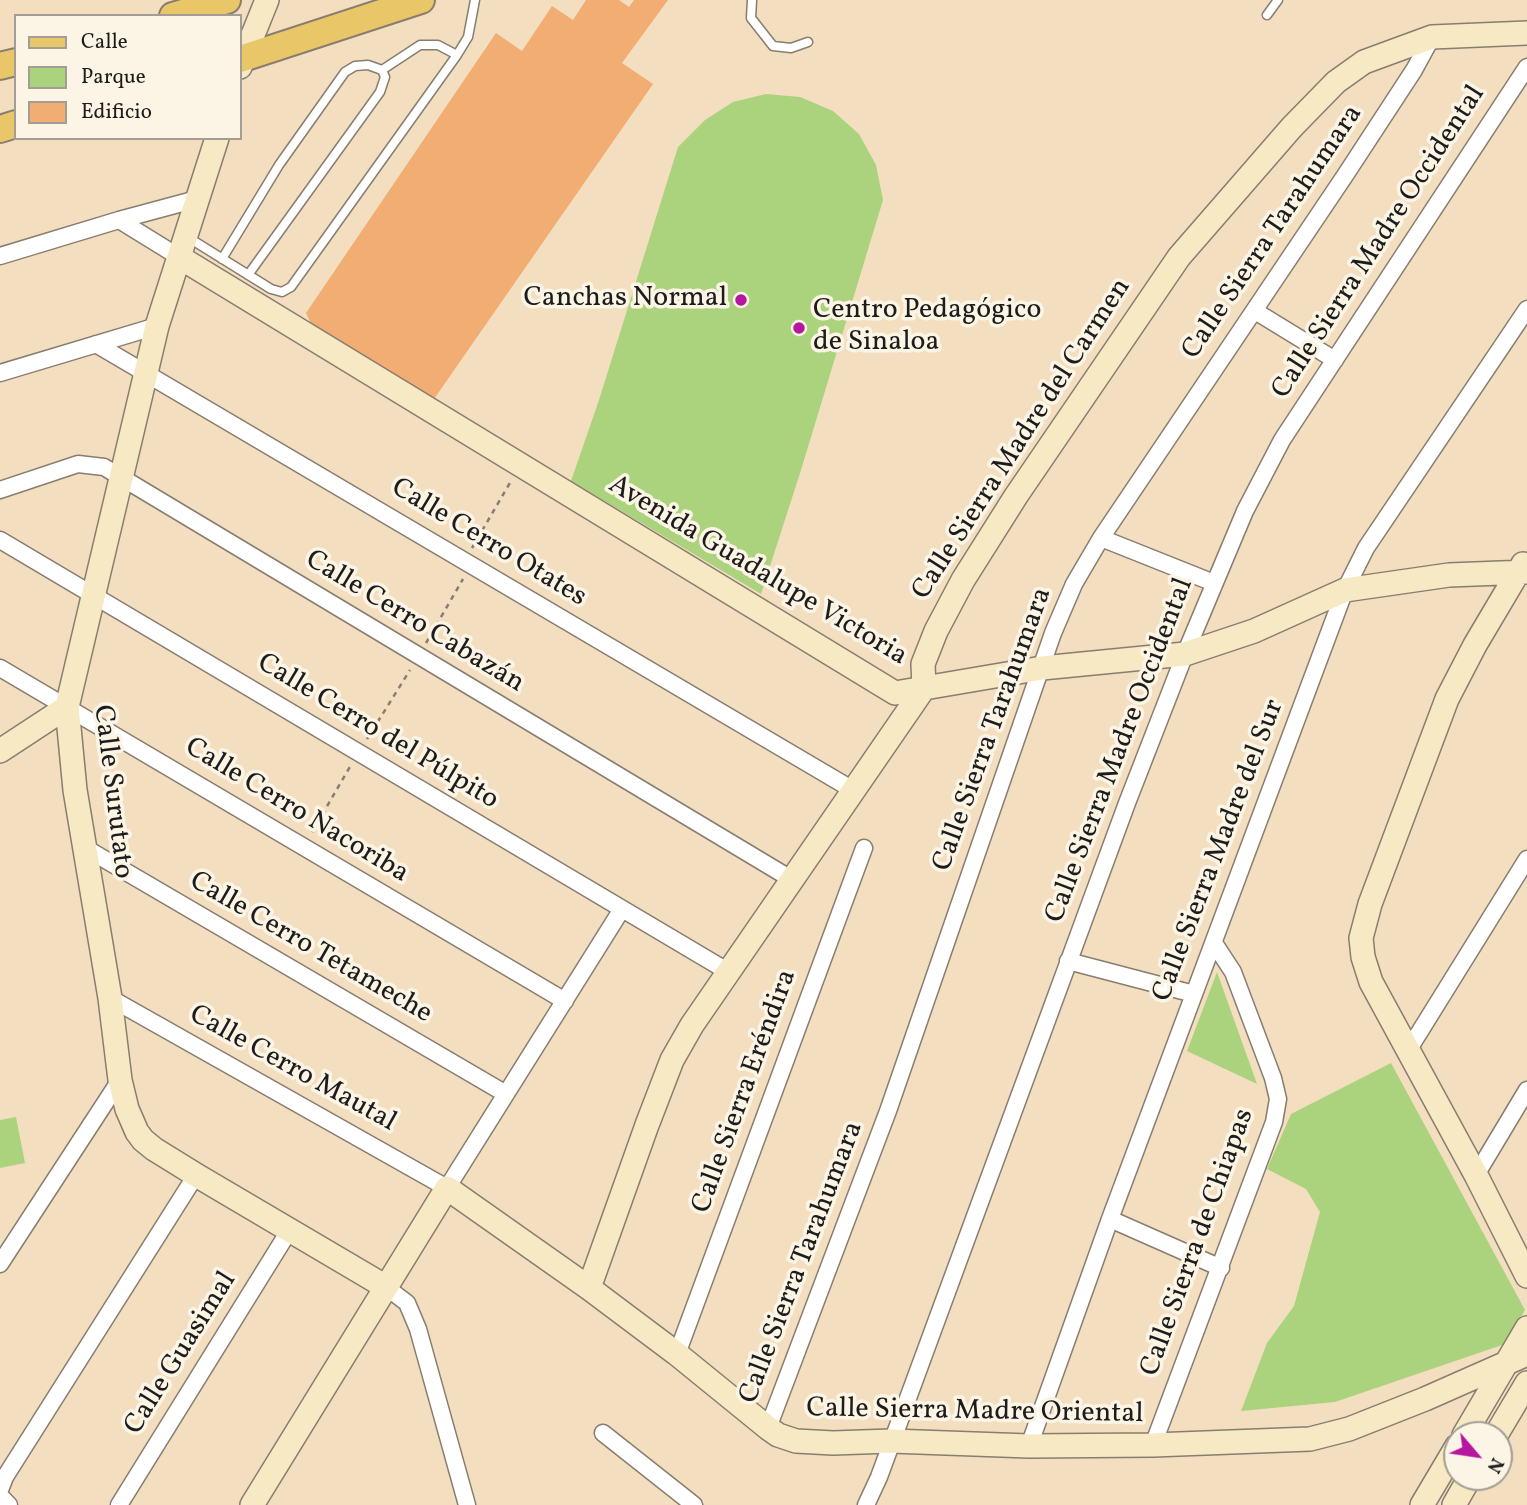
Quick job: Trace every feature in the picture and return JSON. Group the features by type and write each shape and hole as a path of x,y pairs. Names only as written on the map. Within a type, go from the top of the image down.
{"main road":[{"path":"180,14 227,0"},
{"path":"242,61 421,0"}],"street":[{"path":"242,59 267,0"},
{"name":"Calle Sierra Madre del Carmen","path":"589,1288 672,1060 692,1025 924,688 923,664 936,631 963,580 1016,496 1179,257 1283,137 1336,82 1364,62 1432,37 1527,33"},
{"name":"Calle Sierra Tarahumara","path":"768,1428 888,1111 1053,632 1074,584 1101,538 1414,70 1432,37"},
{"name":"Calle Sierra Madre Occidental","path":"866,1505 879,1478 1068,961 1185,654 1245,511 1282,440 1527,67"},
{"name":"Calle Surutato","path":"216,140 157,326 67,707 75,790 87,849 120,1080 127,1109 143,1140 196,1175 386,1287"},
{"path":"0,256 197,199"},
{"path":"119,220 182,246"},
{"name":"Avenida Guadalupe Victoria","path":"182,246 895,693 1042,668 1185,654 1254,631 1345,590 1449,575 1524,568"},
{"name":"Calle Sierra Madre del Sur","path":"1029,1446 1110,1219 1345,590 1366,548 1527,309"},
{"path":"1255,311 1335,360"},
{"path":"0,373 157,326"},
{"name":"Calle Cerro Otates","path":"96,344 853,790"},
{"name":"Calle Cerro Cabazán","path":"0,489 78,464 104,467 791,879"},
{"path":"1101,538 1214,583"},
{"name":"Calle Cerro del Púlpito","path":"0,540 727,971"},
{"path":"1524,568 1475,645 1447,699 1370,904 1361,938 1363,957 1371,982 1476,1175 1527,1276"},
{"name":"Calle Cerro Nacoriba","path":"0,668 565,1001"},
{"path":"0,751 67,707"},
{"name":"Calle Sierra Eréndira","path":"677,1354 864,848"},
{"name":"Calle Cerro Tetameche","path":"87,849 506,1094"},
{"path":"1409,1049 1527,859"},
{"path":"252,1505 622,909"},
{"name":"Calle Sierra de Chiapas","path":"1153,1445 1274,1122 1278,1099 1273,1078 1233,972 1214,943"},
{"path":"1068,961 1194,994"},
{"name":"Calle Cerro Mautal","path":"110,998 447,1188"},
{"path":"0,1264 120,1080"},
{"path":"1476,1175 1527,1090"},
{"path":"0,1490 5,1477 196,1175"},
{"name":"Calle Sierra Madre Oriental","path":"447,1188 589,1288 677,1354 768,1428 778,1435 796,1441 1029,1446 1310,1439 1362,1424 1517,1358"},
{"path":"1110,1219 1221,1268"},
{"name":"Calle Guasimal","path":"119,1505 289,1231"},
{"path":"386,1287 407,1303 418,1329 467,1505"},
{"path":"1474,1421 1517,1358 1527,1328"},
{"path":"1504,1421 1527,1383"},
{"path":"603,1433 694,1505"},
{"path":"1422,1505 1443,1470"},
{"path":"0,1496 9,1505"}],"lane":[{"path":"182,246 222,259 271,289 282,292 291,287 457,55 468,37 475,0"},
{"path":"752,0 751,18 773,46 791,48 808,42"},
{"path":"1267,15 1278,0"},
{"path":"222,259 279,165 345,72 355,66 368,65 382,69 421,45 438,45 457,55"},
{"path":"247,275 380,92 385,78 382,69"}],"green space":[{"name":"Canchas Normal","path":"766,94 800,97 833,111 859,134 876,165 883,200 761,594 571,481 678,147 705,120 733,102"},
{"path":"1217,972 1257,1084 1187,1051"},
{"path":"1391,1063 1525,1310 1505,1344 1335,1402 1241,1411 1267,1343 1294,1306 1320,1212 1306,1189 1267,1169 1291,1114"},
{"path":"16,1117 25,1163 0,1168 0,1120"}],"building":[{"path":"586,0 619,0 629,7 634,0 668,0 622,63 653,84 434,399 314,330 306,313 496,33 522,51 552,6 573,20"}],"place":[{"name":"Canchas Normal","path":"741,300"},
{"name":"Centro Pedagógico de Sinaloa","path":"799,328"}]}
